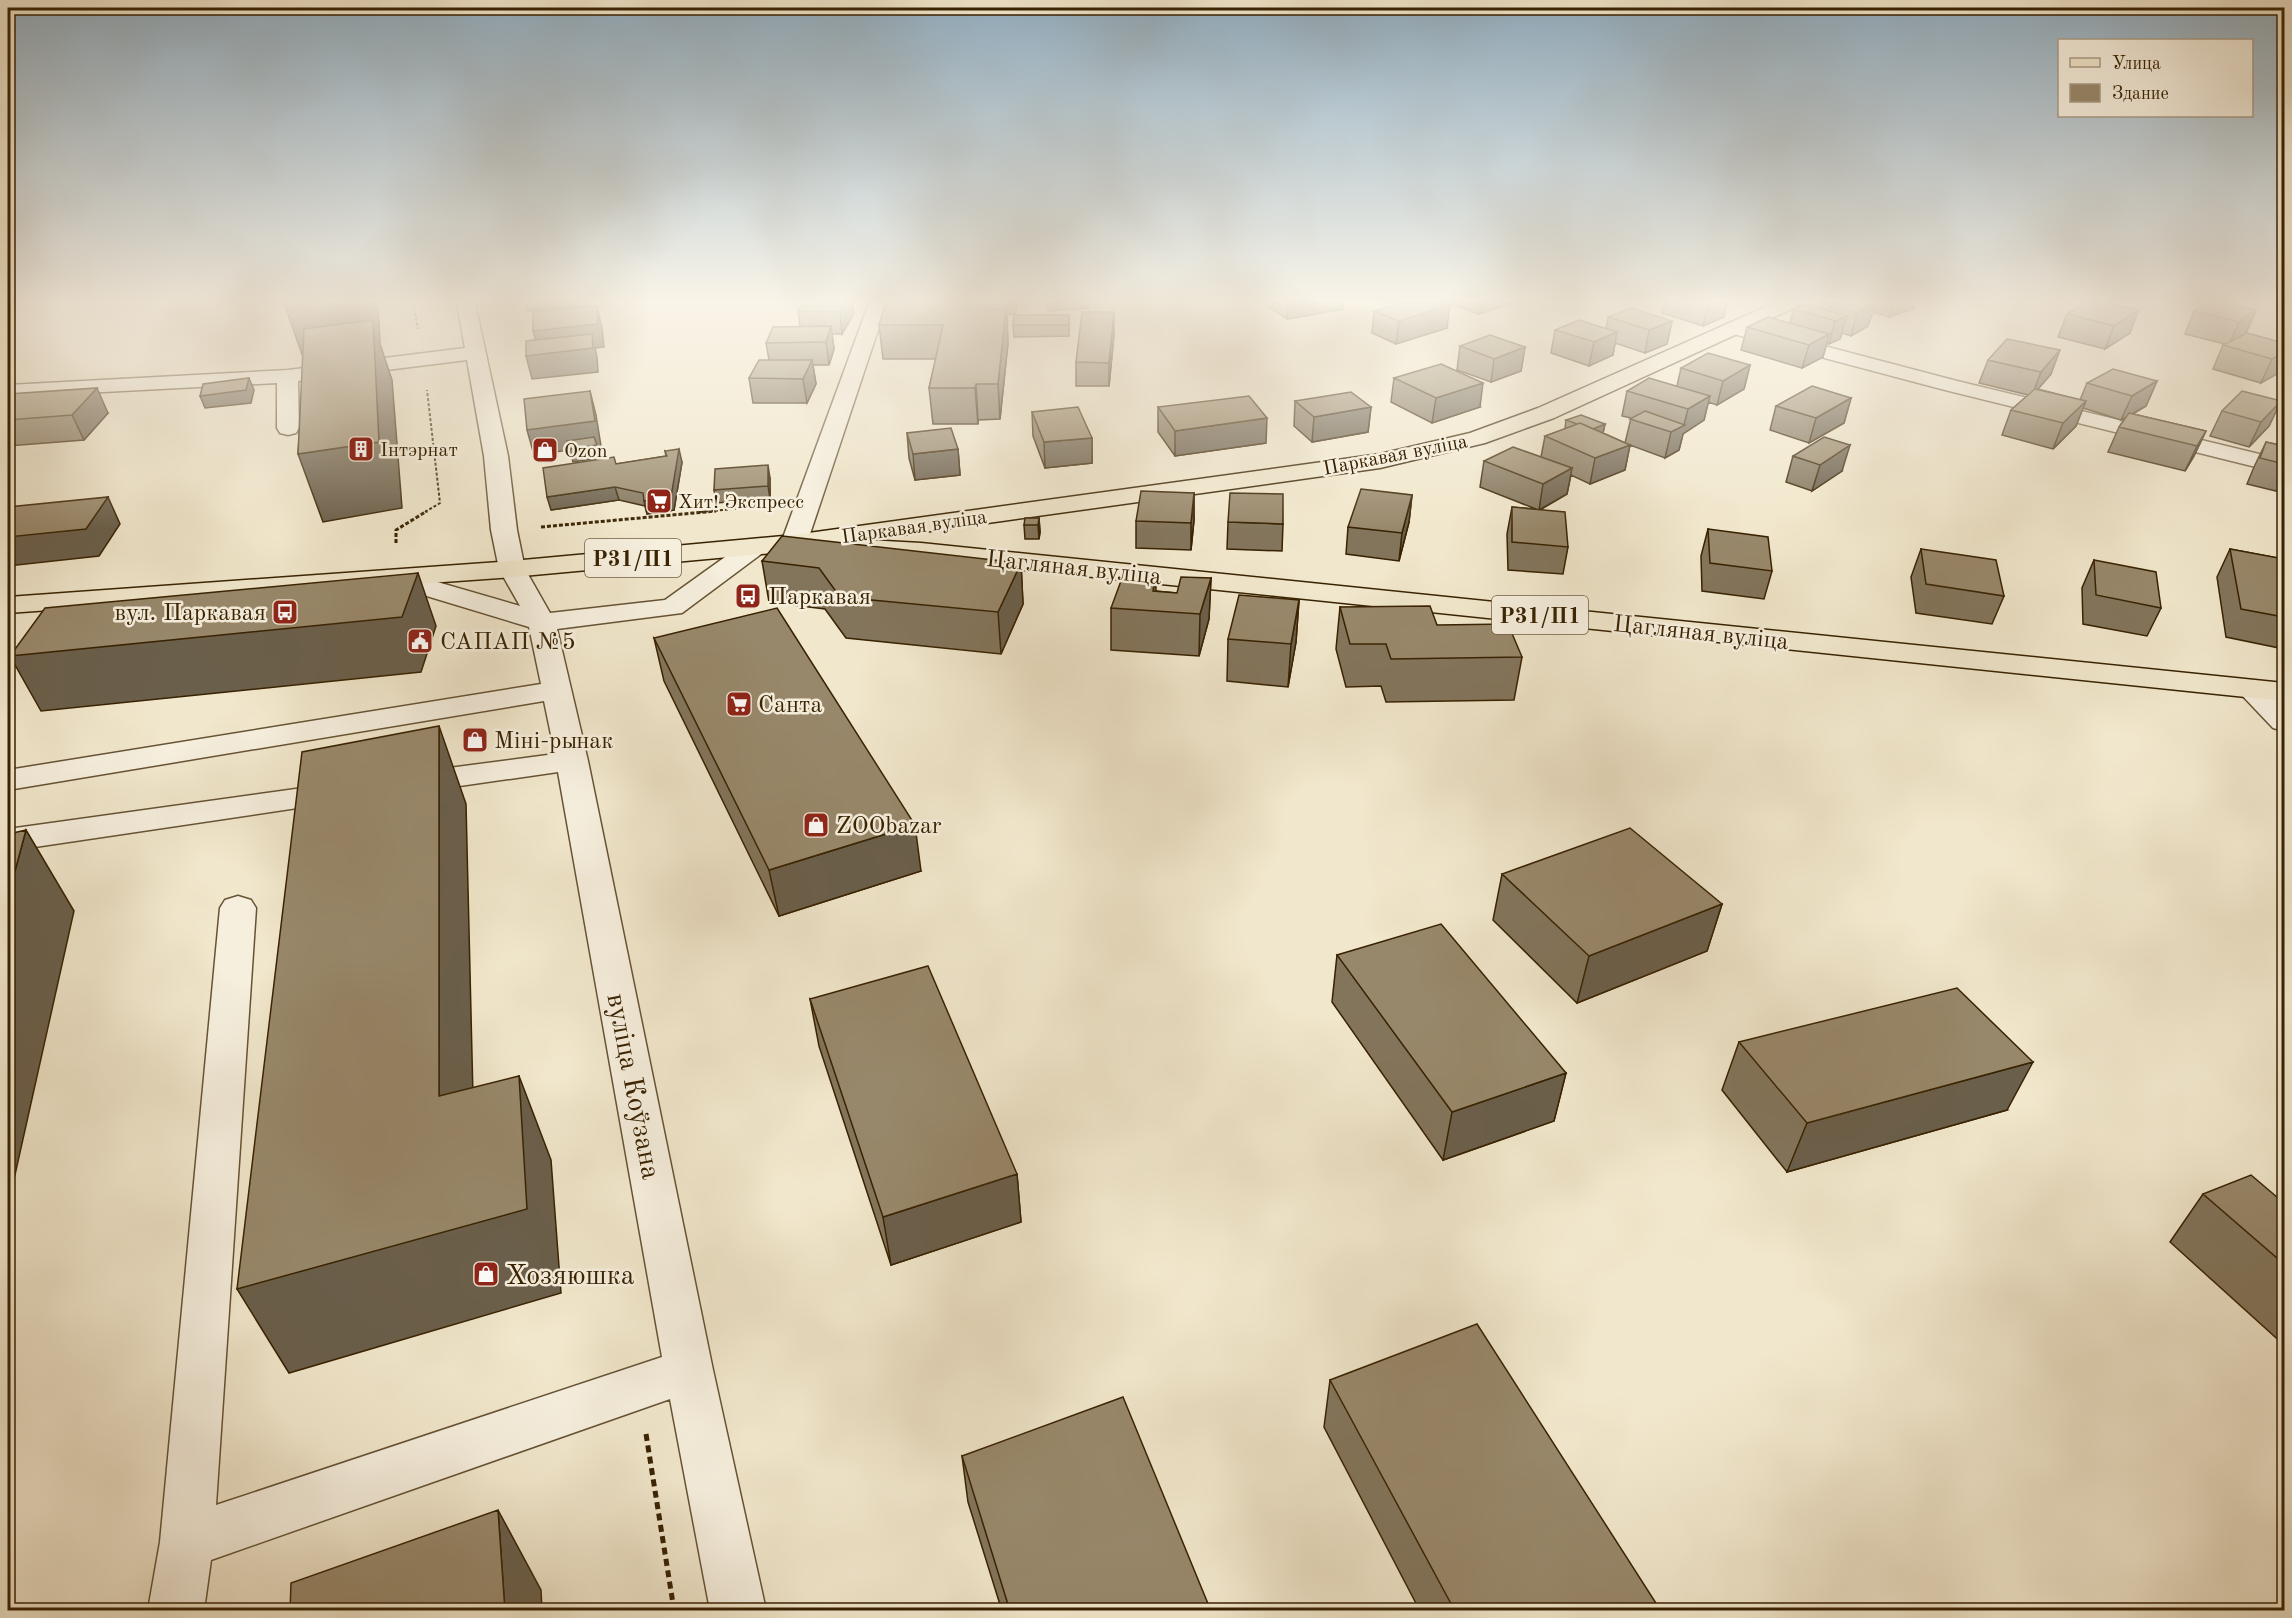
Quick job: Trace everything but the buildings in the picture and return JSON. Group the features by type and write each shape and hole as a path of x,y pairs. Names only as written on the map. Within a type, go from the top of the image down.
{"main road":[{"name":"Паркавая вуліца","path":"8,605 512,569 794,543 1380,461 1477,438 1546,413 1622,379"},
{"name":"Цагляная вуліца","path":"794,543 921,551 2284,692"}],"street":[{"path":"8,391 241,379"},
{"path":"288,379 288,428"},
{"name":"вуліца Коўзана","path":"482,379 496,456 504,530 512,569 542,622 573,761 689,1370 738,1611"},
{"path":"794,543 852,379"},
{"path":"1924,379 2284,467"},
{"path":"396,578 542,622 672,607 755,546"},
{"path":"2250,689 2284,722"},
{"path":"8,780 557,690"},
{"path":"8,840 573,761"},
{"path":"176,1611 187,1542 238,908"},
{"path":"187,1542 689,1370"}],"path":[{"path":"407,542 396,544 396,530 440,503 425,379"},
{"path":"504,530 768,506"},
{"path":"638,1387 674,1611"}],"place":[{"name":"Інтэрнат","path":"361,449"},
{"name":"Ozon","path":"545,450"},
{"name":"Хит! Экспресс","path":"659,501"},
{"name":"Паркавая","path":"748,596"},
{"name":"вул. Паркавая","path":"285,612"},
{"name":"САПАП №5","path":"420,641"},
{"name":"Санта","path":"739,704"},
{"name":"Міні-рынак","path":"475,740"},
{"name":"ZOObazar","path":"816,825"},
{"name":"Хозяюшка","path":"486,1274"}]}
